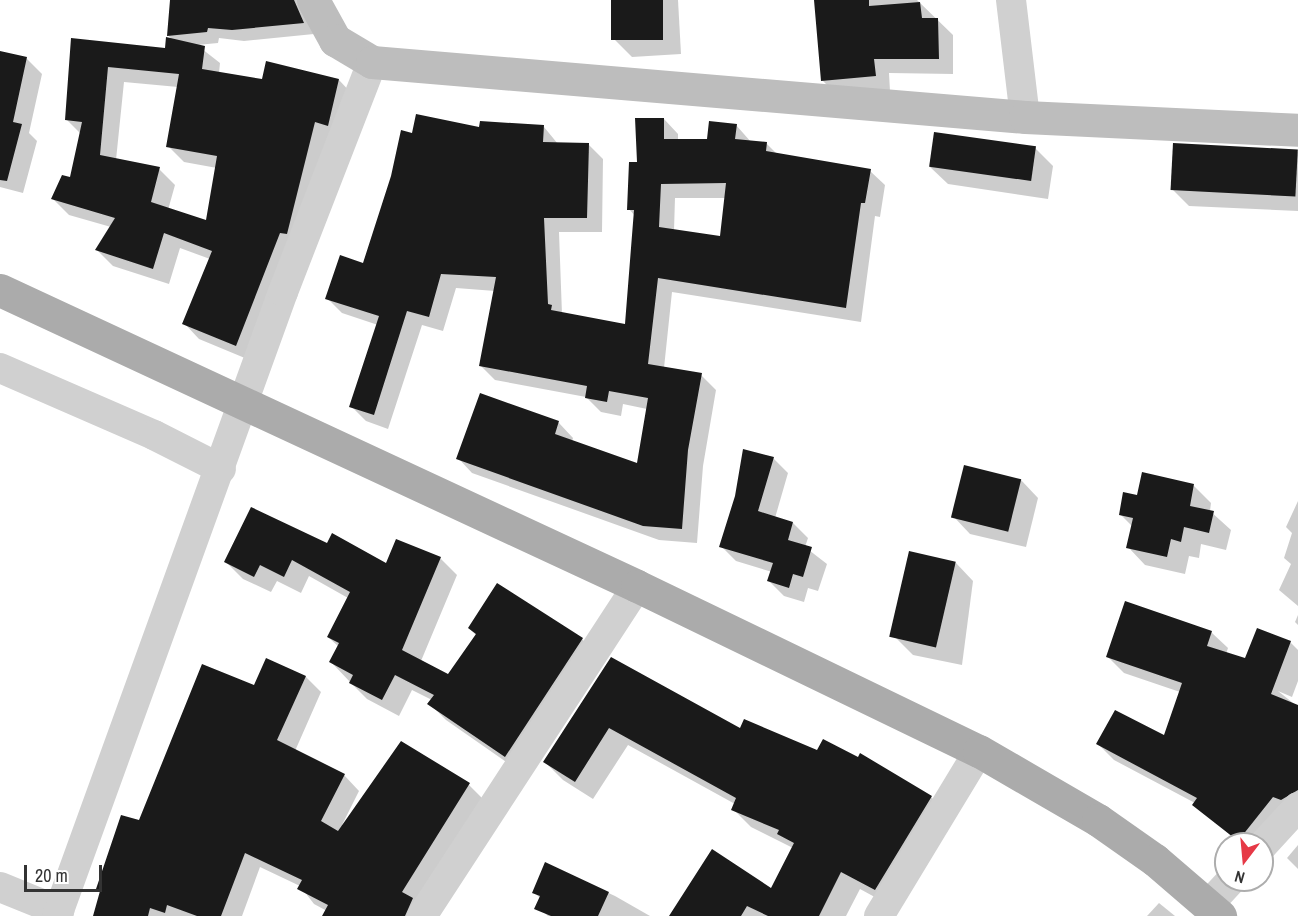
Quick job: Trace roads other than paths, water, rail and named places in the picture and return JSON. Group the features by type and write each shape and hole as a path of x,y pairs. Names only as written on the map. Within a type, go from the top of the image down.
{"main road":[{"path":"0,290 638,586 979,752 1098,820 1215,910"}],"street":[{"path":"313,0 335,40 372,62 1025,117 1298,130"},
{"path":"1011,0 1025,117"},
{"path":"0,887 58,913 221,469 283,292 372,62"},
{"path":"0,368 154,435 221,469"},
{"path":"422,916 638,586"},
{"path":"879,916 979,752"},
{"path":"1274,833 1298,807"},
{"path":"1215,910 1225,892"}]}
